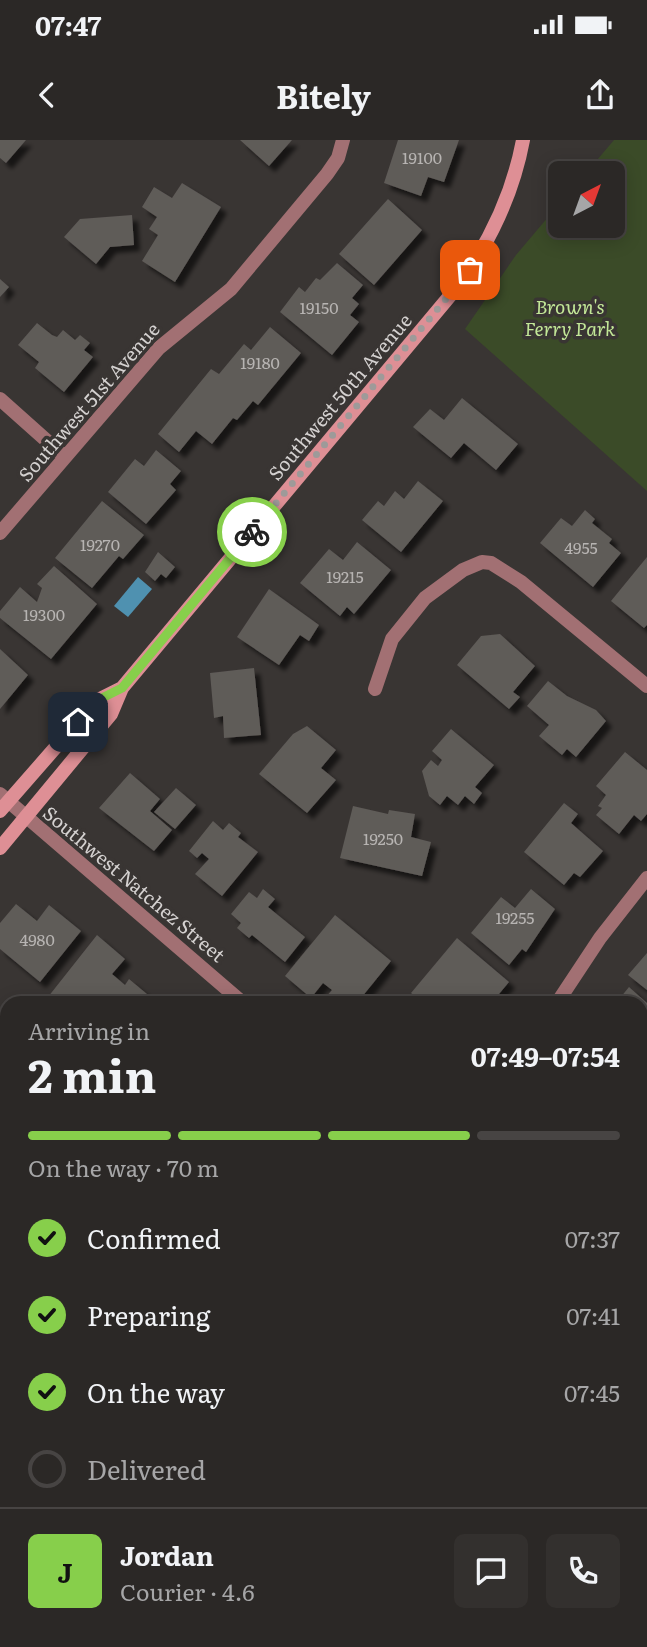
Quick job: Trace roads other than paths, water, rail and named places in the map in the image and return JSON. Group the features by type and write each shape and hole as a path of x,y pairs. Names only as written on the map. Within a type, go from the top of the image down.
{"street":[{"name":"Southwest 51st Avenue","path":"0,533 159,348 231,289 327,174 338,158 343,140"},
{"name":"Southwest 50th Avenue","path":"0,848 111,714 122,688 459,285 500,216 514,178 523,140"},
{"path":"0,399 65,457"},
{"path":"375,689 392,639 425,598 482,562 491,562 521,582 647,686"},
{"name":"Southwest 50th Avenue","path":"3,803 96,701 122,688"},
{"name":"Southwest Natchez Street","path":"3,803 26,818 235,996"},
{"path":"562,996 600,938 647,878"}],"water":[{"path":"138,577 152,589 128,617 114,606"}],"park label":[{"name":"Brown's Ferry Park","path":"570,318"}]}
